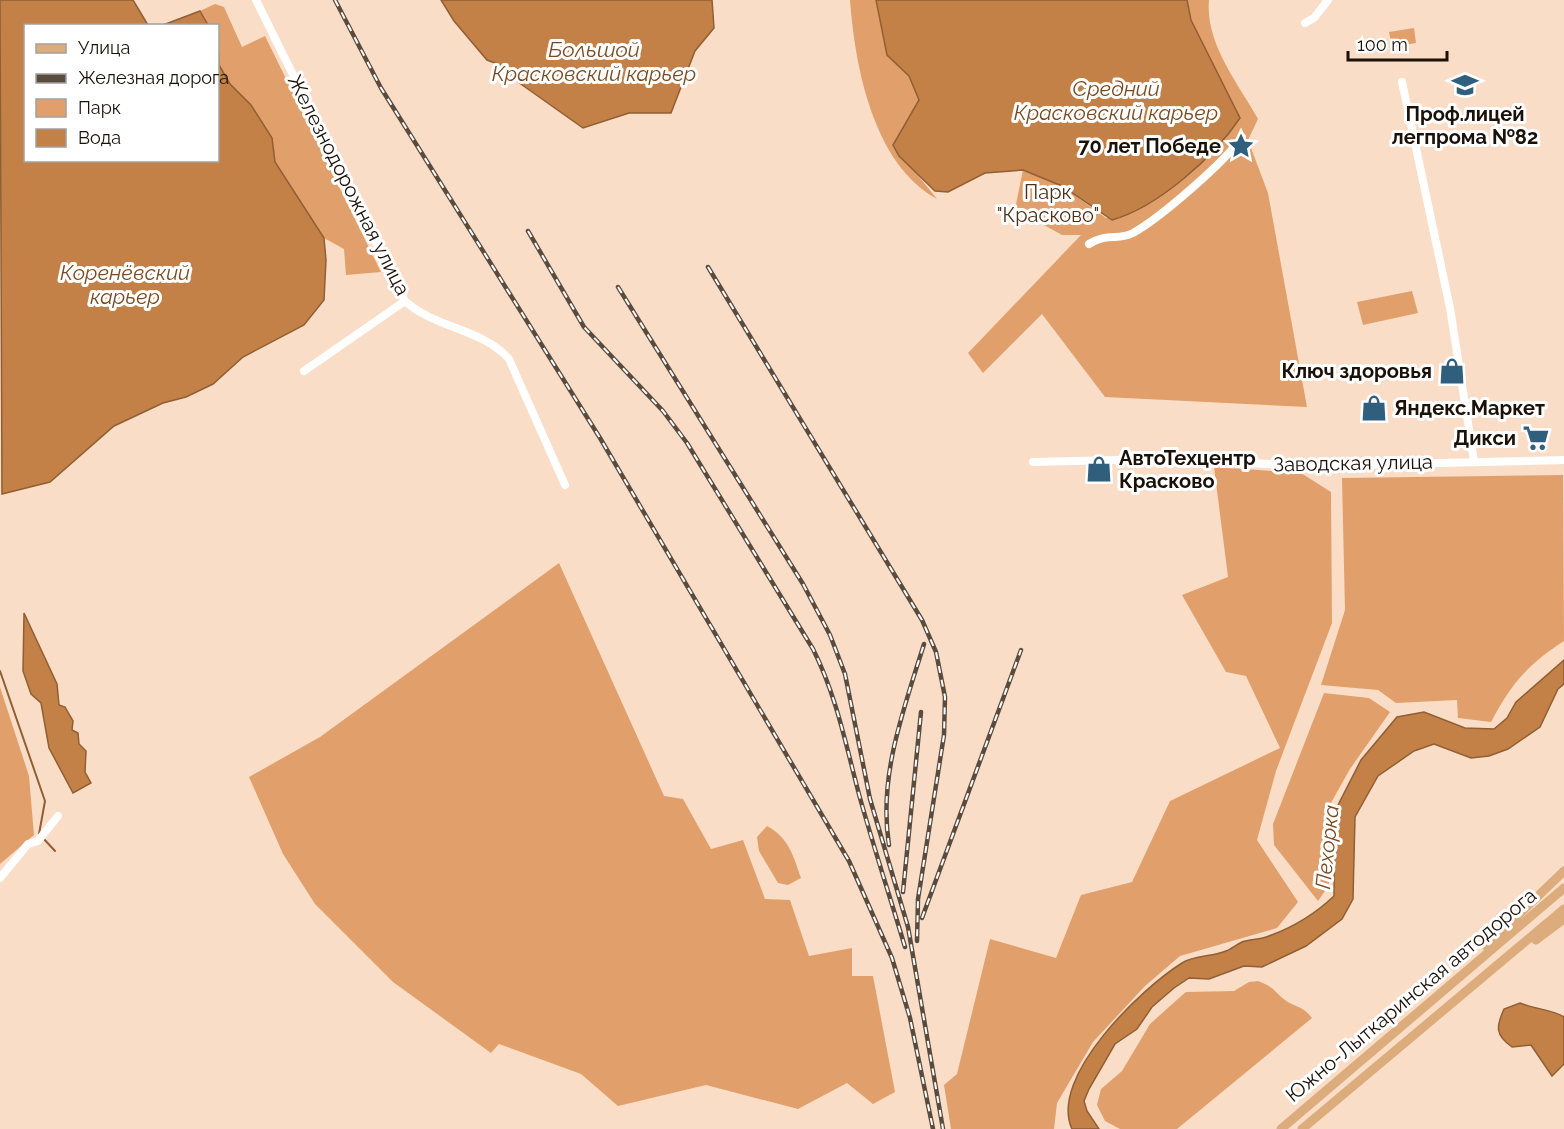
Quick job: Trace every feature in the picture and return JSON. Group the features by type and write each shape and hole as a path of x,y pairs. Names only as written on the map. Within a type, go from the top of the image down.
{"main road":[{"path":"1444,988 1564,871"},
{"name":"Южно-Лыткаринская автодорога","path":"1281,1129 1564,888"},
{"name":"Южно-Лыткаринская автодорога","path":"1302,1129 1564,909"},
{"path":"1455,1001 1564,919"}],"street":[{"name":"Железнодорожная улица","path":"256,0 405,301 425,314 494,345 509,359 565,485"},
{"path":"1305,23 1314,18 1328,0"},
{"path":"1402,82 1450,308 1474,461"},
{"path":"1089,244 1102,236 1131,234 1157,215 1232,151 1242,137"},
{"path":"304,371 405,301"},
{"name":"Заводская улица","path":"1033,462 1160,459 1323,466 1564,460"},
{"path":"0,878 28,843 38,841 58,816"}],"green space":[{"path":"850,0 878,0 923,98 916,173 937,199 915,183 897,162 871,111 857,54"},
{"name":"Парк \"Красково\"","path":"1187,0 1209,0 1209,16 1217,47 1258,119 1248,140 1268,193 1307,407 1105,397 1042,314 983,373 968,353 1081,235 1062,235 1015,209 1023,170 1062,186 1106,218 1122,217 1151,202 1180,180 1191,20"},
{"path":"215,4 224,7 242,47 265,36 381,272 346,275 344,249 324,238 275,162 272,138 251,105 230,84 219,65 219,24 207,24 200,11"},
{"path":"1414,28 1416,43 1392,47 1389,32"},
{"path":"1412,291 1418,313 1363,325 1357,302"},
{"path":"1214,467 1301,473 1331,492 1332,623 1276,771 1257,840 1298,902 1277,928 1180,956 1145,986 1093,1042 1057,1103 1054,1129 951,1129 944,1085 957,1074 990,939 1056,958 1081,895 1132,882 1170,801 1280,748 1246,676 1226,672 1182,595 1228,577"},
{"path":"1563,475 1564,641 1530,667 1506,696 1491,722 1458,718 1457,700 1396,703 1378,690 1321,685 1345,610 1342,478"},
{"path":"559,563 664,796 683,799 711,849 743,840 765,899 790,900 809,956 852,948 852,976 873,976 895,1092 873,1104 847,1083 798,1109 706,1085 618,1106 581,1074 499,1044 491,1053 393,982 315,904 283,854 249,777 320,737"},
{"path":"0,687 29,776 34,835 0,864"},
{"path":"1324,693 1369,698 1390,712 1350,769 1327,810 1329,885 1318,901 1274,845 1273,824"},
{"path":"767,826 780,836 789,848 801,878 788,885 778,883 759,851 757,837"},
{"path":"1258,981 1271,988 1289,1003 1305,1011 1312,1018 1177,1129 1120,1129 1105,1121 1097,1105 1101,1089 1122,1071 1150,1024 1186,992 1234,991 1249,982"}],"water":[{"name":"Коренёвский карьер","path":"0,0 133,0 147,24 24,24 24,162 219,162 219,65 230,84 251,105 272,138 275,162 324,238 326,260 324,300 304,325 243,357 213,384 186,397 163,403 114,426 50,482 2,494"},
{"name":"Большой Красковский карьер","path":"441,0 712,0 714,28 695,51 671,113 629,113 583,128 511,77 500,65 487,60 454,21"},
{"name":"Средний Красковский карьер","path":"876,0 1187,0 1191,20 1240,118 1216,149 1183,179 1148,204 1112,220 1062,186 1023,170 985,173 948,192 935,191 899,156 893,145 919,100 909,76 887,55"},
{"path":"200,11 207,24 166,24"},
{"path":"24,613 57,684 59,705 65,707 73,721 72,730 78,733 79,744 86,751 85,772 91,783 73,793 49,748 41,703 31,694 23,671"},
{"path":"1564,660 1564,684 1558,689 1540,727 1508,749 1489,756 1471,758 1434,744 1414,751 1378,776 1355,817 1353,899 1342,919 1306,946 1262,967 1244,966 1209,979 1189,978 1174,988 1152,1007 1137,1029 1115,1044 1089,1089 1084,1101 1087,1111 1099,1129 1072,1129 1068,1108 1073,1085 1086,1060 1103,1036 1145,992 1187,960 1221,953 1242,942 1278,932 1304,919 1334,896 1335,811 1361,760 1397,717 1424,712 1465,728 1494,729 1507,718 1516,702"},
{"path":"1520,1003 1564,1017 1564,1064 1552,1076 1531,1045 1512,1047 1502,1039 1499,1021 1504,1009"}],"waterway":[{"path":"0,671 45,801 39,834"},
{"path":"43,838 55,851"}],"railway":[{"path":"335,0 381,88 600,438 849,861 892,958 910,1018 933,1129"},
{"path":"528,231 584,327 663,411 687,443 813,649 835,704 865,817 905,947"},
{"path":"708,267 922,620 936,652 945,697 944,735 918,899 917,941"},
{"path":"618,287 803,584 830,635 845,674 870,799 908,927 943,1129"},
{"path":"889,845 887,794 890,768 901,718 924,644"},
{"path":"922,918 1021,650"},
{"path":"903,892 921,712"}],"place":[{"name":"Проф.лицей легпрома №82","path":"1465,85"},
{"name":"70 лет Победе","path":"1241,146"},
{"name":"Ключ здоровья","path":"1452,371"},
{"name":"Яндекс.Маркет","path":"1374,408"},
{"name":"Дикси","path":"1536,438"},
{"name":"АвтоТехцентр Красково","path":"1099,469"}],"water label":[{"name":"Пехорка","path":"1327,847"}]}
